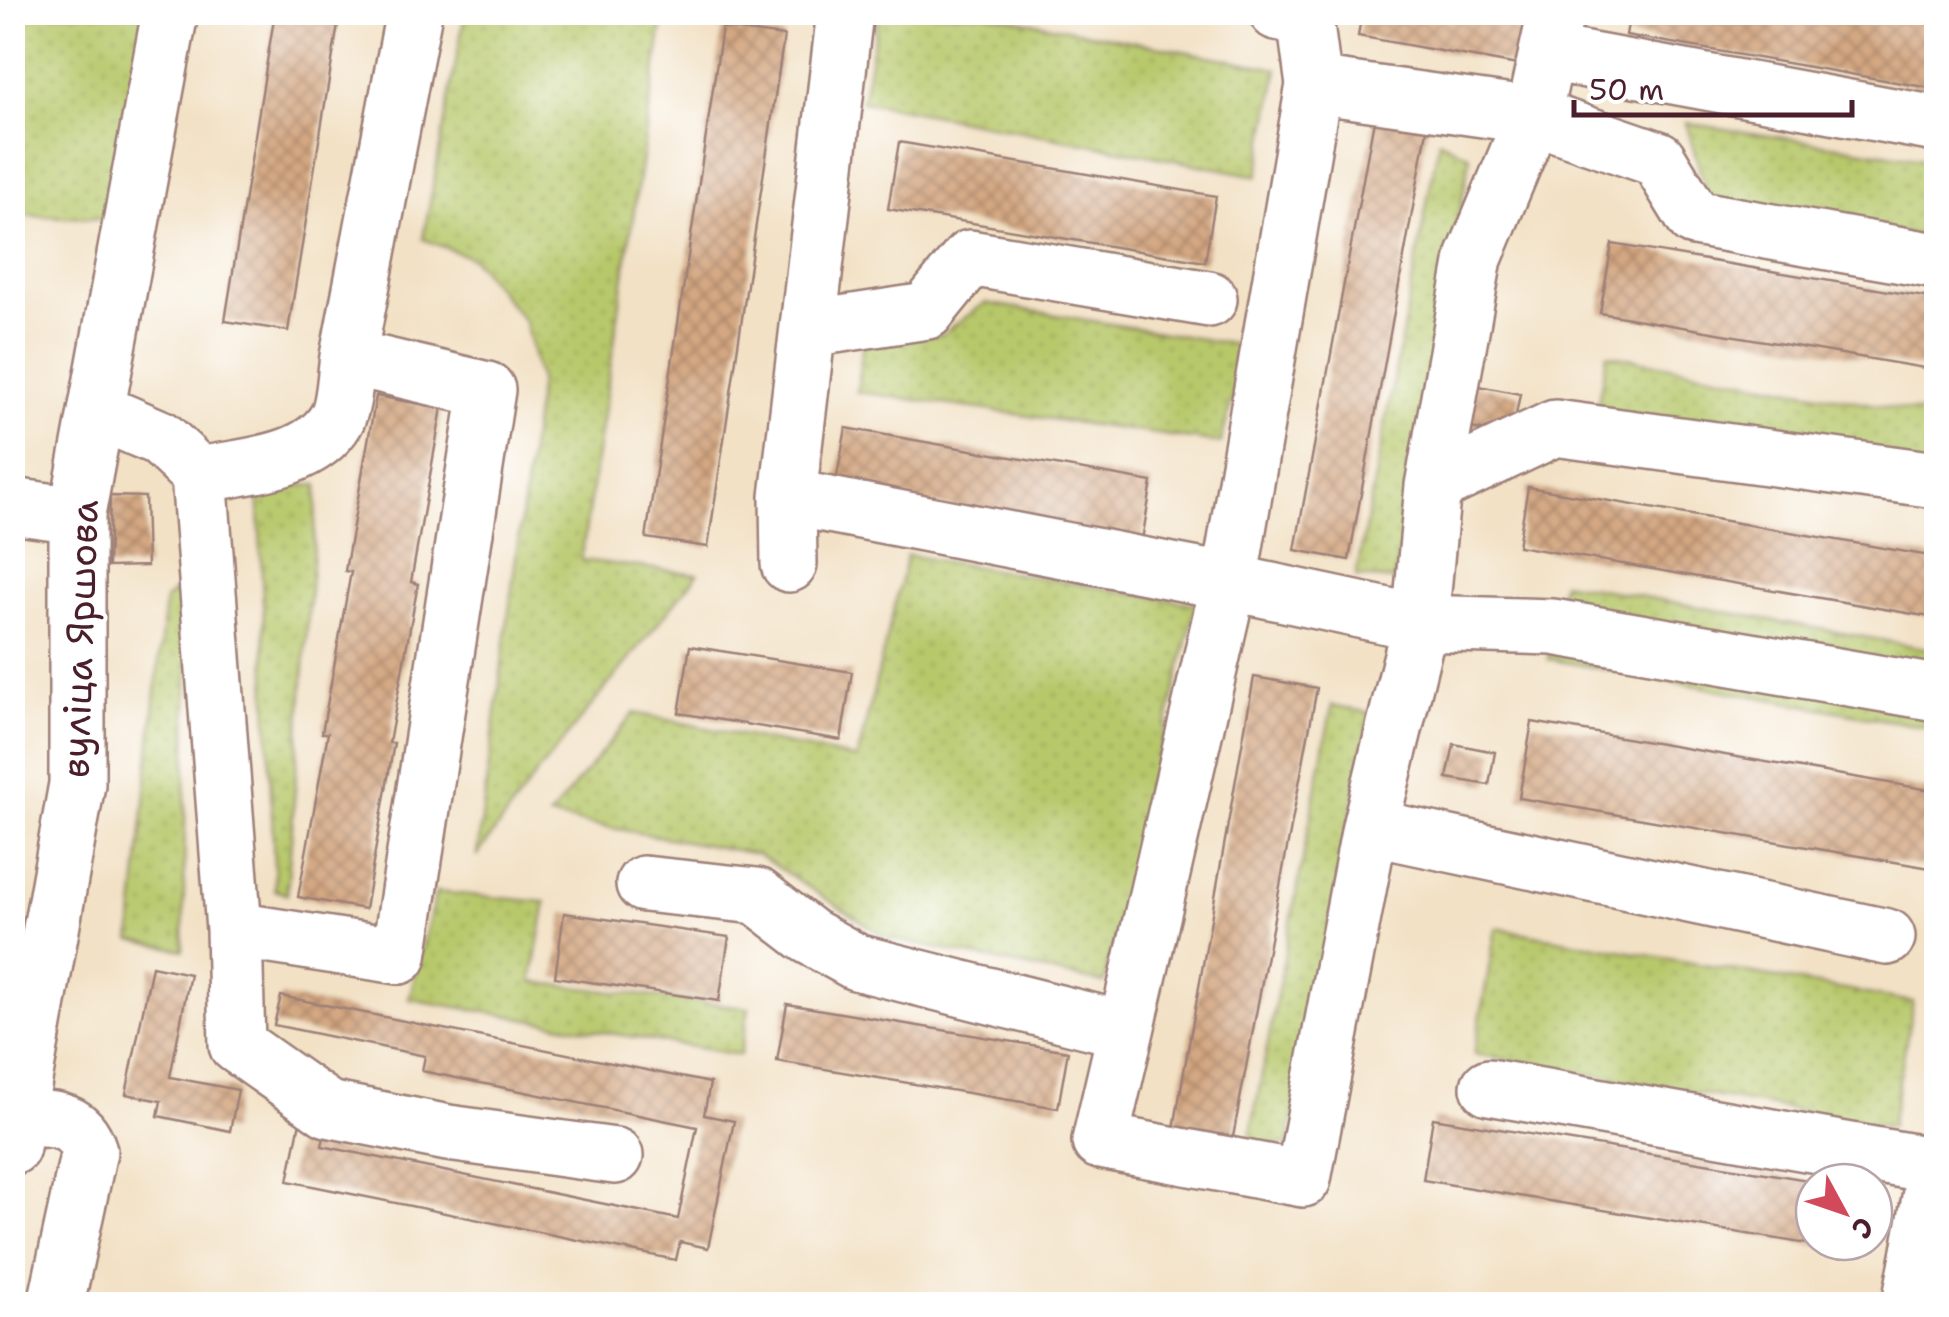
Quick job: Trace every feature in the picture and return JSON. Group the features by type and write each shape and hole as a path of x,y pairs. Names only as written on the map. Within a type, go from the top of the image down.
{"street":[{"name":"вуліца Яршова","path":"15,1128 77,784 78,515 170,12"},
{"path":"199,475 288,457 315,441 337,418 414,12"},
{"path":"789,564 788,498 846,12"},
{"path":"1277,12 1305,18 1314,84 1229,582 1100,1141 1303,1180 1370,827 1420,623 1433,486 1474,258 1533,116 1552,33 1936,124"},
{"path":"1314,84 1533,116 1658,159 1694,218 1936,261"},
{"path":"808,329 928,310 970,258 1209,299"},
{"path":"234,930 399,956 486,390 348,357"},
{"path":"97,411 160,438 199,475 234,930 237,1045 328,1110 448,1133 615,1156"},
{"path":"1433,486 1555,428 1936,480"},
{"path":"788,498 1229,582 1420,623 1553,627 1936,692"},
{"path":"12,506 78,515"},
{"path":"1370,827 1887,937"},
{"path":"644,884 757,896 808,936 856,962 1126,1030"},
{"path":"1489,1088 1936,1164 1910,1304"},
{"path":"15,1128 68,1122 84,1133 89,1151 56,1304"}],"green space":[{"path":"13,13 149,13 112,219 13,215"},
{"path":"465,13 664,13 581,560 698,574 538,772 477,856 539,380 525,322 472,258 423,239"},
{"path":"879,13 983,13 1278,69 1258,176 862,101"},
{"path":"1686,123 1936,161 1936,238 1709,202"},
{"path":"1439,140 1470,156 1394,580 1356,577"},
{"path":"985,303 1245,346 1221,443 857,392 863,339 941,335"},
{"path":"1607,354 1936,416 1936,509 1590,444"},
{"path":"318,485 287,894 275,890 258,486"},
{"path":"907,555 1196,604 1104,983 887,938 757,854 549,817 634,713 857,759"},
{"path":"189,578 183,950 131,940 165,600"},
{"path":"1562,582 1936,650 1936,729 1548,659"},
{"path":"1332,705 1370,713 1288,1145 1249,1142"},
{"path":"436,892 546,902 532,982 749,1008 740,1055 409,999"},
{"path":"1496,928 1913,1002 1891,1127 1474,1054"}],"building":[{"path":"275,12 340,12 288,331 225,321"},
{"path":"1362,12 1533,12 1523,66 1358,36"},
{"path":"1630,12 1879,12 1936,23 1936,89 1626,35"},
{"path":"722,28 784,36 708,547 646,538"},
{"path":"1376,109 1429,119 1349,560 1295,550"},
{"path":"899,142 1216,196 1205,262 888,209"},
{"path":"1612,244 1936,299 1936,370 1600,313"},
{"path":"1474,385 1520,394 1512,436 1466,427"},
{"path":"376,396 442,408 411,582 418,584 389,743 394,743 365,909 298,897 328,733 322,733 351,572 345,571"},
{"path":"846,428 1152,482 1142,540 835,487"},
{"path":"1528,487 1936,557 1936,618 1518,546"},
{"path":"110,496 145,497 147,566 108,567"},
{"path":"690,646 852,672 841,740 679,713"},
{"path":"1254,677 1317,688 1233,1137 1174,1128"},
{"path":"1532,722 1936,791 1936,869 1519,798"},
{"path":"1454,744 1495,752 1489,785 1447,778"},
{"path":"564,913 729,937 719,1001 555,977"},
{"path":"152,966 190,974 170,1077 238,1090 230,1131 158,1116 161,1101 126,1094"},
{"path":"281,996 710,1083 704,1115 734,1121 708,1248 680,1242 676,1260 288,1181 300,1122 326,1127 322,1146 678,1219 697,1127 422,1071 425,1056 274,1025"},
{"path":"787,1004 1068,1051 1058,1108 777,1061"},
{"path":"1433,1118 1794,1178 1794,1242 1423,1180"}]}
